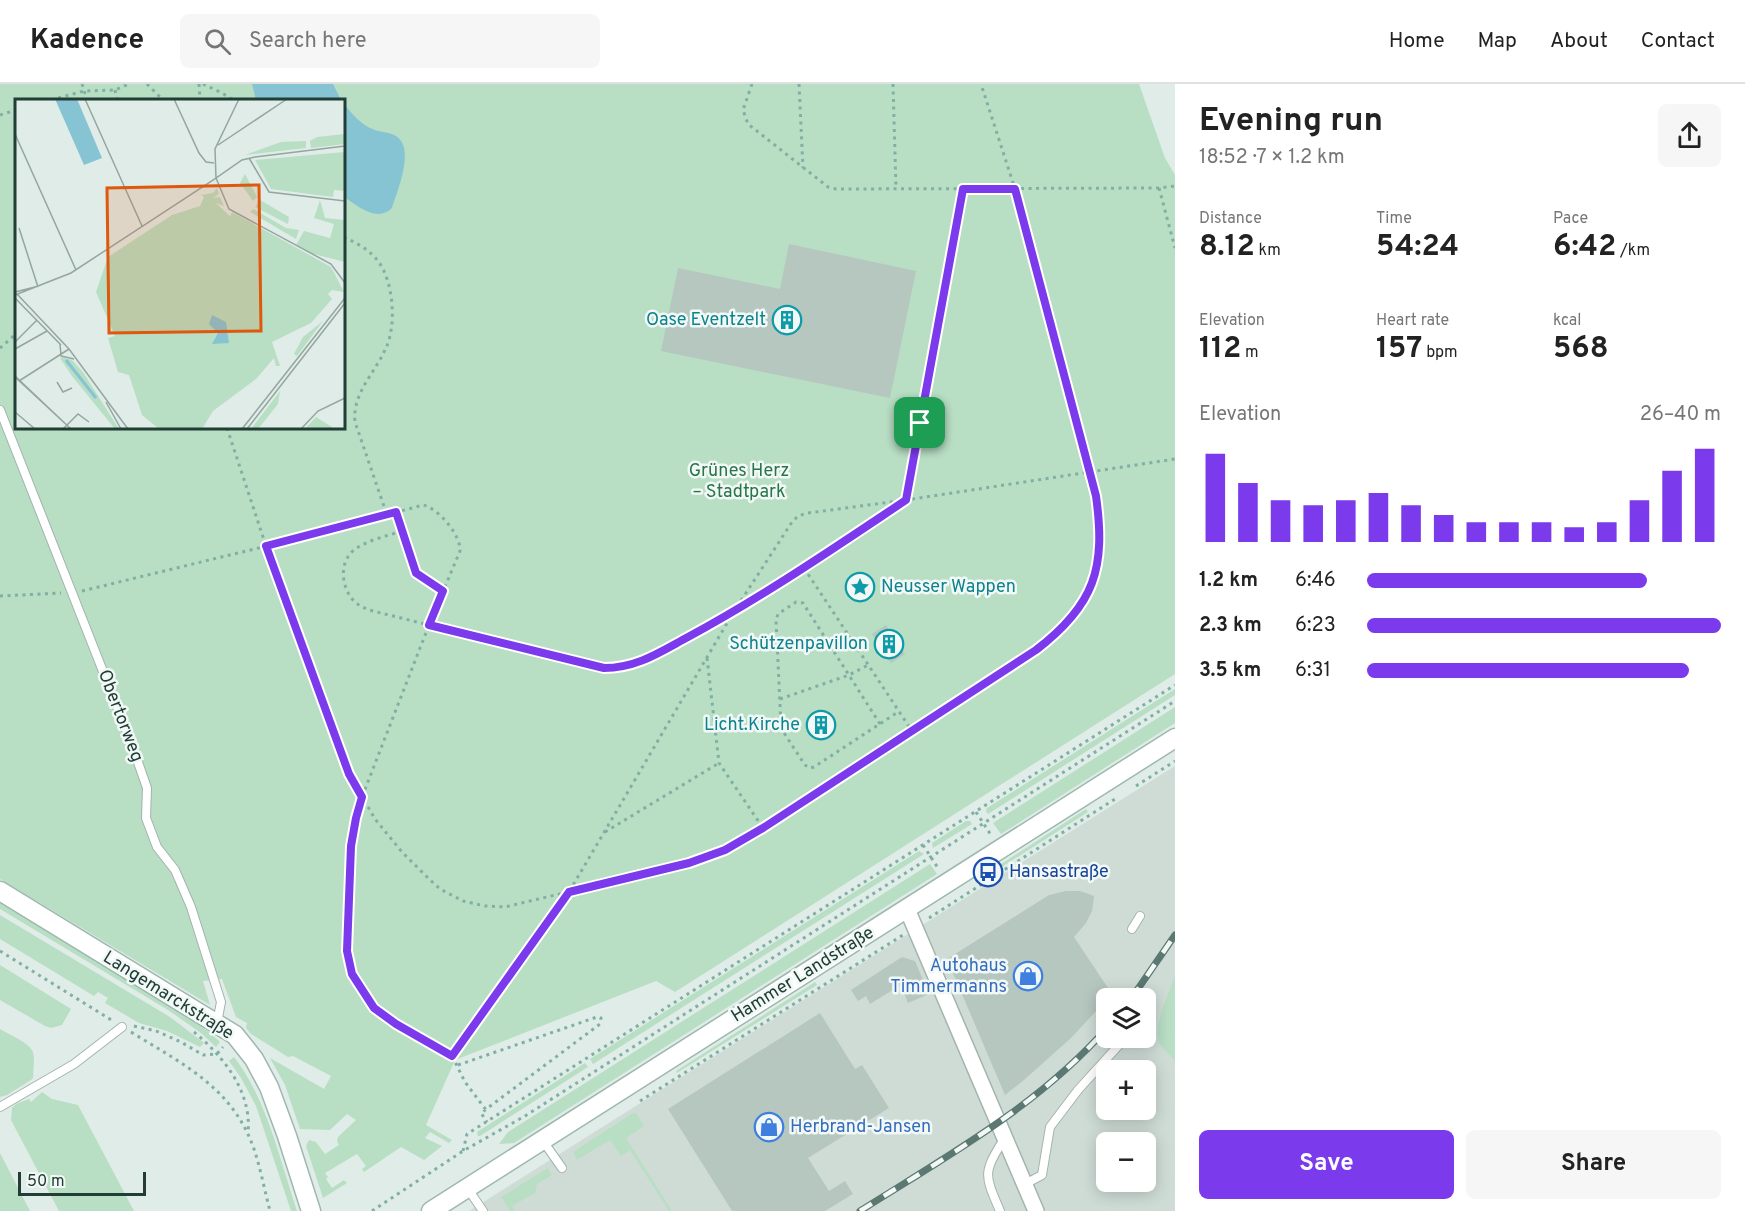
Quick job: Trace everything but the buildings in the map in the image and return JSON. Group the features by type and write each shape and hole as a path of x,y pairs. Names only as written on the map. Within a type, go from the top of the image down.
{"main road":[{"name":"Hammer Landstraße","path":"431,1211 1175,738"},
{"name":"Langemarckstraße","path":"0,891 235,1035 254,1059 269,1087 310,1211"}],"street":[{"path":"907,909 1036,1211"}],"lane":[{"name":"Obertorweg","path":"0,410 132,745 147,788 146,818 157,847 175,870 191,908 220,1002 217,1023"},
{"path":"1132,929 1140,916"},
{"path":"0,1107 74,1064 122,1027"},
{"path":"1025,1185 1042,1175 1050,1127 1078,1090 1116,1048"},
{"path":"1000,1211 988,1184 988,1172 990,1161 1005,1137"},
{"path":"543,1141 562,1168"},
{"path":"468,1188 483,1211"}],"path":[{"path":"82,84 87,99"},
{"path":"55,99 84,91 115,90 129,84"},
{"path":"147,84 162,99"},
{"path":"200,99 201,84 231,99"},
{"path":"752,84 743,110 748,124 828,187 836,189 1159,188 1175,186"},
{"path":"799,84 803,168"},
{"path":"893,84 896,189"},
{"path":"227,429 266,546 349,774 375,819 416,867 440,889 463,901 485,906 505,907 689,863 725,850 763,828 1057,635 1083,602 1095,575 1099,546 1098,516 1090,472 1015,189 981,84"},
{"path":"115,90 117,99"},
{"path":"0,115 15,110"},
{"path":"1159,188 1175,248"},
{"path":"402,531 366,543 354,550 345,562 342,576 346,591 354,602 369,610 604,668 620,668 638,663 733,613 906,500 963,189"},
{"path":"345,238 366,249 377,260 385,273 391,299 390,334 386,348 356,399 354,412 355,422 387,514"},
{"path":"0,348 15,335"},
{"path":"452,1056 569,892 733,613 798,516 1175,459"},
{"path":"0,596 72,593 423,505 436,511 458,538 461,544 460,551 362,797 356,818 351,846 347,951 352,974 374,1008 396,1024 452,1056 465,1082 486,1110"},
{"path":"396,512 416,573 443,591"},
{"path":"804,568 912,731"},
{"path":"880,724 805,606 796,602 776,616 782,730 805,765 814,766 880,724 898,712"},
{"path":"707,658 719,763 763,828"},
{"path":"780,699 849,675 868,665"},
{"path":"463,1151 467,1134 1175,685"},
{"path":"372,1211 463,1151 525,1116 1175,701"},
{"path":"1132,788 1175,761"},
{"path":"604,833 719,763"},
{"path":"638,1102 1123,794"},
{"path":"976,812 992,837"},
{"path":"923,845 940,870"},
{"path":"458,1065 597,1017 601,1018 600,1024 481,1113 487,1122"},
{"path":"122,1027 141,1027 156,1031 182,1042 203,1055 217,1054 235,1035"},
{"path":"190,1029 212,1047 232,1072 243,1096 249,1120 248,1135 255,1152 270,1211"}],"shaded area":[{"path":"1175,766 1175,1211 469,1211"}],"green space":[{"name":"Grünes Herz – Stadtpark","path":"0,84 1139,84 1165,158 1175,175 1175,674 675,992 656,981 455,1060 426,1125 452,1140 449,1143 430,1132 425,1138 442,1146 424,1160 401,1147 364,1172 362,1169 366,1166 357,1154 325,1173 332,1188 344,1180 347,1183 323,1198 306,1146 309,1140 316,1142 325,1154 339,1145 338,1137 356,1120 347,1114 330,1130 300,1129 285,1085 270,1058 324,1089 331,1076 293,1056 288,1057 251,1034 246,1028 247,1023 236,1017 222,979 203,981 210,1005 0,879"},
{"path":"1175,689 1175,695 988,814 986,811 987,808"},
{"path":"1175,707 1175,723 1001,834 993,823"},
{"path":"1086,809 1088,812 997,870 995,868"},
{"path":"966,821 972,824 933,848 932,843"},
{"path":"919,851 924,854 593,1064 590,1059"},
{"path":"930,864 937,874 514,1143 499,1144 508,1132"},
{"path":"0,903 185,1015 220,1042 216,1047 201,1033 168,1010 0,909"},
{"path":"0,915 170,1017 204,1043 200,1047 167,1031 139,1023 105,1003 108,998 98,992 94,996 0,939"},
{"path":"0,965 71,1009 62,1025 51,1028 45,1026 0,1000"},
{"path":"1175,976 1175,1060 1160,1044 1158,1027 1162,1009"},
{"path":"815,982 817,985 677,1073 676,1071"},
{"path":"0,1029 28,1045 33,1052 34,1062 33,1078 0,1097"},
{"path":"234,1057 264,1111 297,1211 291,1211 256,1106 229,1061"},
{"path":"585,1063 588,1067 478,1136 477,1132"},
{"path":"42,1092 52,1099 78,1105 134,1211 59,1211 11,1120 12,1108 16,1104 29,1099 31,1102"},
{"path":"636,1113 644,1126 626,1138 672,1211 669,1211 630,1150 621,1156 610,1140 577,1160 573,1152"},
{"path":"0,1153 30,1211 0,1211"},
{"path":"548,1168 552,1175 537,1184 535,1193 512,1206 515,1211 510,1211 501,1197"}],"water":[{"path":"252,84 333,84 340,99 256,99"},
{"path":"345,105 366,125 394,135 401,140 404,148 404,169 392,208 380,214 361,208 345,198"}],"railway":[{"path":"1139,988 1175,935"},
{"path":"860,1211 1021,1106 1052,1082 1096,1039"}],"place":[{"name":"Oase Eventzelt","path":"787,320"},
{"name":"Neusser Wappen","path":"860,587"},
{"name":"Schützenpavillon","path":"889,644"},
{"name":"Licht.Kirche","path":"821,725"},
{"name":"Hansastraße","path":"988,872"},
{"name":"Autohaus Timmermanns","path":"1028,976"},
{"name":"Herbrand-Jansen","path":"769,1127"}],"route":[{"path":"963,189 1015,189 1096,496 1100,531 1095,575 1083,602 1066,624 1057,635 1036,650 763,828 725,850 689,863 569,892 452,1056 396,1024 374,1008 352,974 347,951 351,846 362,797 349,774 266,546 396,512 416,573 443,591 429,625 589,665 620,668 638,663 733,613 906,500 920,423 963,189"}]}
